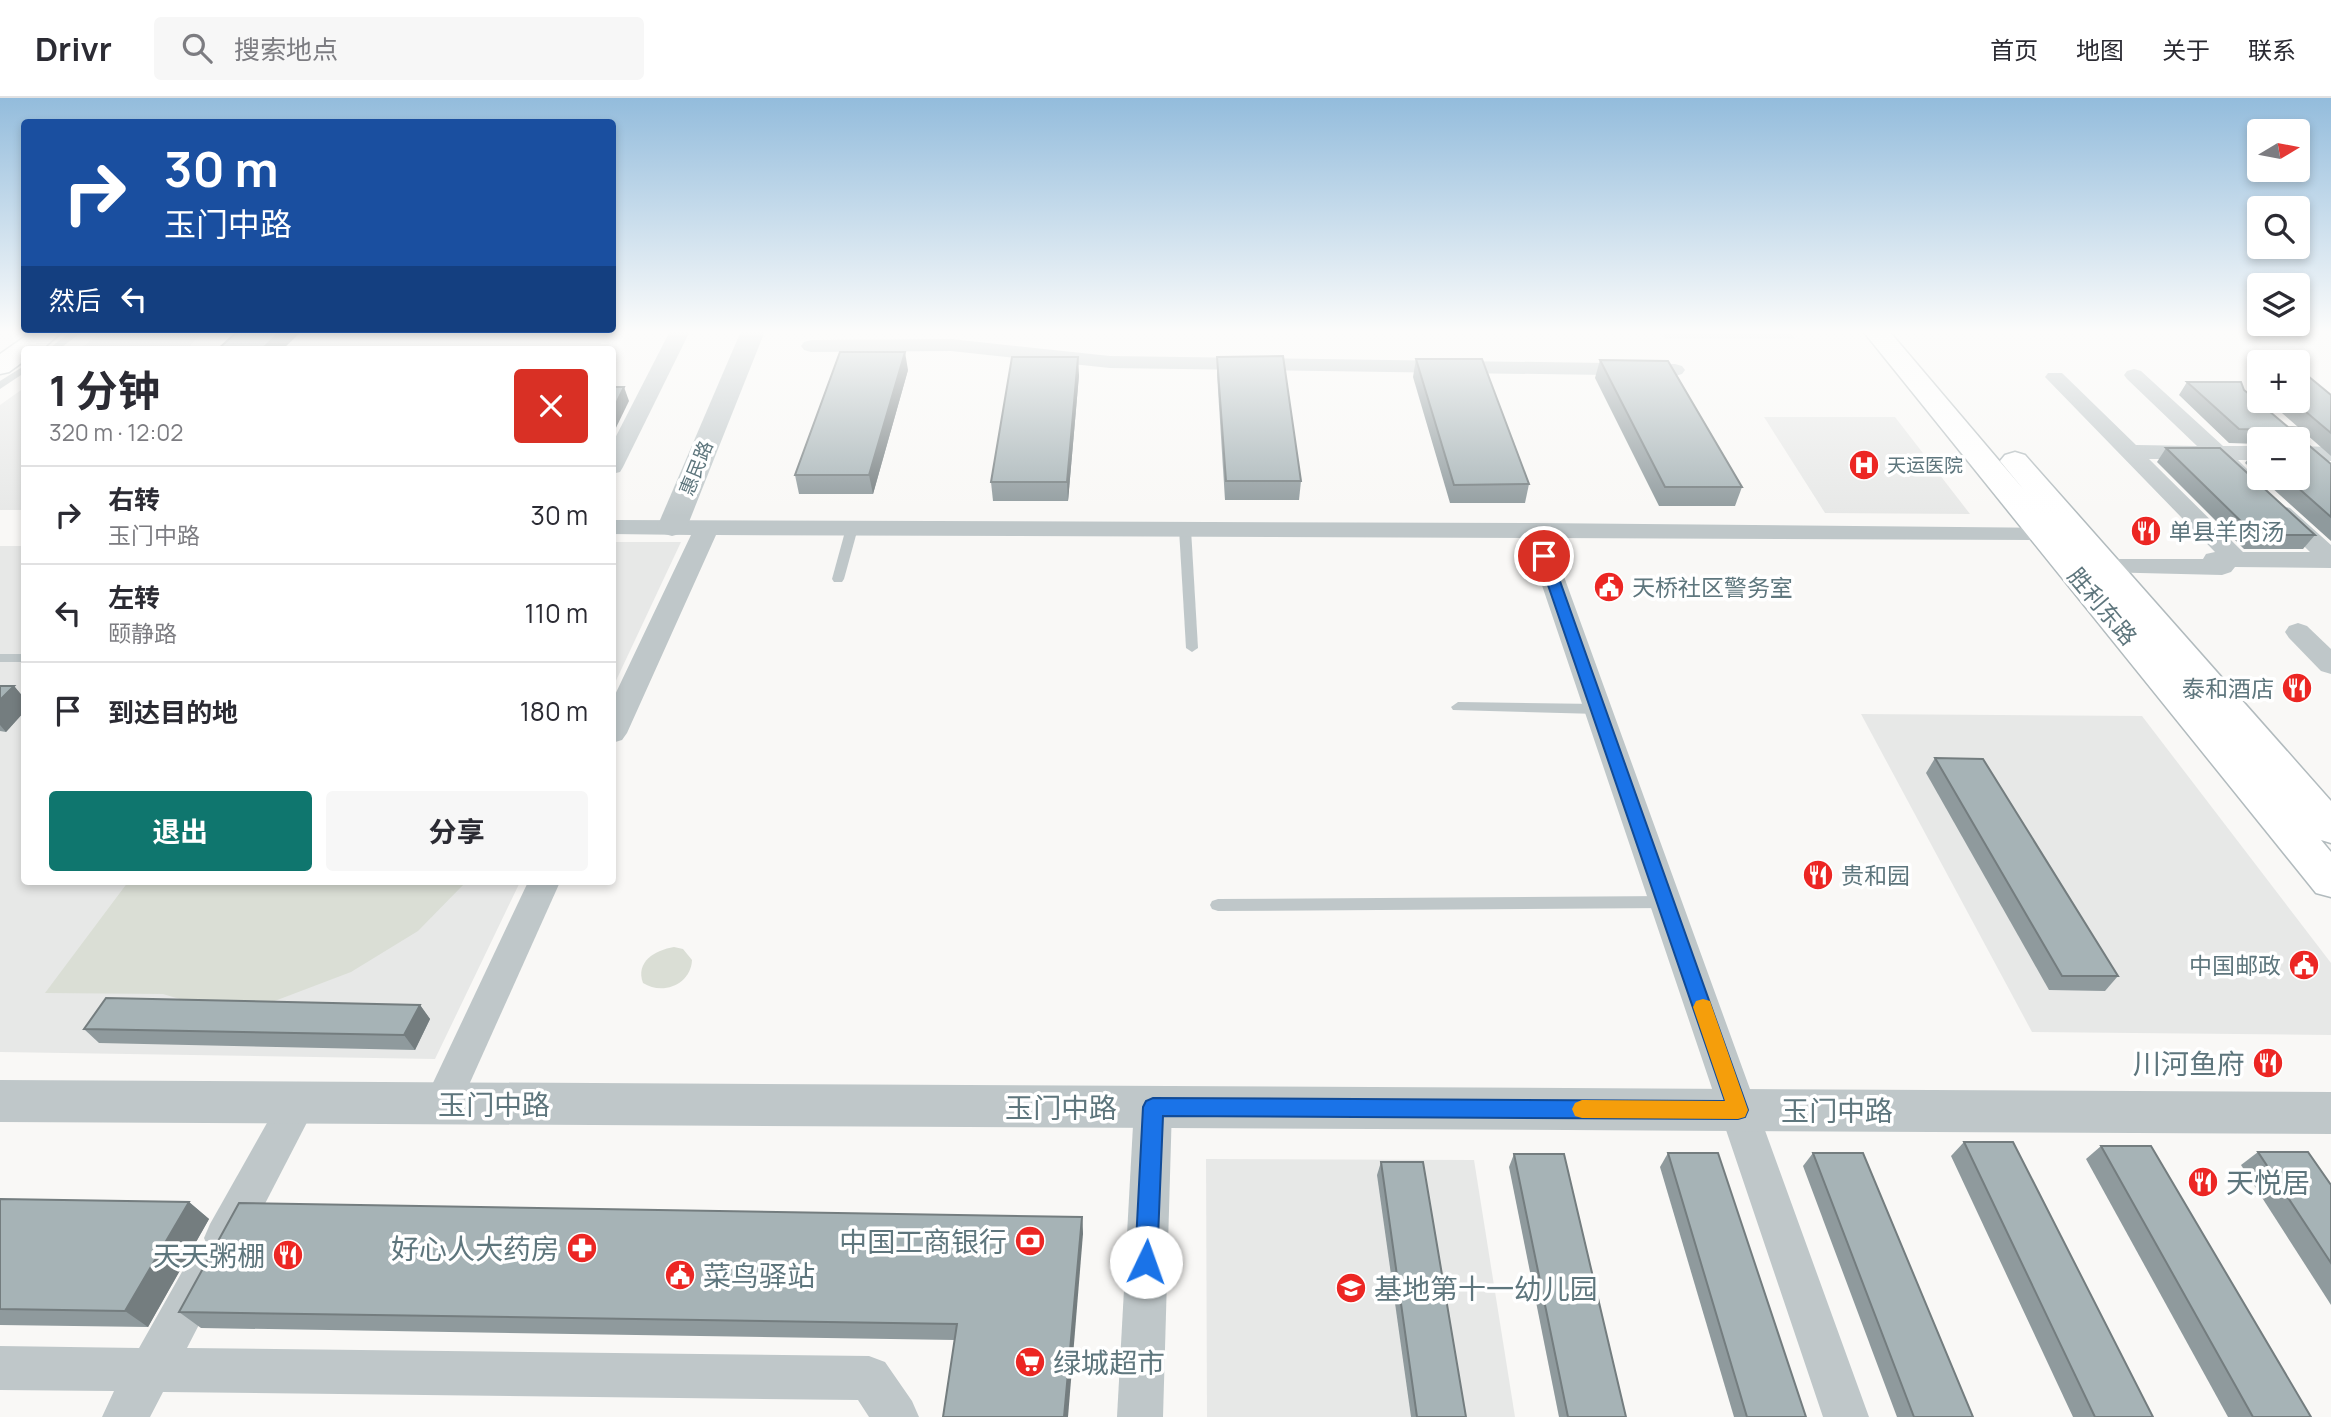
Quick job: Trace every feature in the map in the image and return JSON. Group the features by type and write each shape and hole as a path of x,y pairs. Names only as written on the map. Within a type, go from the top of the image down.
{"main road":[{"name":"胜利东路","path":"1926,393 2331,881"},
{"name":"胜利东路","path":"1956,393 2331,828"}],"street":[{"path":"616,459 649,393"},
{"name":"惠民路","path":"672,527 728,393"},
{"path":"2071,393 2237,559"},
{"path":"2152,393 2260,492 2323,559 2331,583"},
{"path":"2130,452 2247,453"},
{"path":"2310,453 2331,472"},
{"path":"616,527 2042,533"},
{"path":"616,724 707,527"},
{"path":"1535,530 1846,1417"},
{"path":"2108,567 2222,567 2216,559 2323,559"},
{"path":"2298,632 2331,665"},
{"path":"442,1104 543,885"},
{"name":"玉门中路","path":"0,1101 2331,1113"},
{"path":"125,1417 298,1103"},
{"path":"1140,1417 1153,1107"},
{"path":"0,1368 869,1378 896,1417"}],"lane":[{"path":"838,579 852,528"},
{"path":"1185,529 1192,648"},
{"path":"0,658 21,658"},
{"path":"1458,707 1598,709"},
{"path":"1218,905 1667,902"}],"shaded area":[{"path":"21,393 21,510 0,510 0,405"},
{"name":"天运医院","path":"1764,417 1895,417 1970,514 1825,513"},
{"path":"616,542 681,542 616,681"},
{"path":"0,546 21,546 21,885 519,885 435,1059 0,1052"},
{"path":"1861,714 2142,716 2331,963 2331,1035 2032,1032"},
{"path":"126,885 463,885 418,931 351,972 272,1002 190,1002 163,994 45,993"},
{"path":"674,947 683,949 692,960 687,976 667,988 651,987 643,983 642,969 648,958"},
{"name":"基地第十一幼儿园","path":"1206,1159 1474,1160 1515,1417 1207,1417"}],"building":[{"path":"825,393 893,393 869,475 795,475"},
{"path":"1006,393 1075,393 1067,482 991,482"},
{"path":"1220,393 1288,393 1301,481 1226,481"},
{"path":"1426,393 1495,393 1529,484 1454,485"},
{"path":"1617,393 1687,393 1742,487 1665,487"},
{"path":"2199,393 2247,393 2247,413 2271,413 2288,427 2247,427 2247,429 2239,429"},
{"path":"2310,393 2331,395 2331,433 2307,413 2310,413"},
{"path":"2310,446 2331,464 2331,517 2301,490 2310,490"},
{"path":"2166,448 2220,448 2247,473 2247,490 2266,490 2315,535 2255,535"},
{"path":"0,686 14,686 0,700"},
{"path":"1935,758 1983,759 2118,976 2062,976"},
{"path":"106,998 420,1005 404,1035 84,1029"},
{"path":"1964,1142 2013,1142 2153,1417 2095,1417"},
{"path":"2101,1146 2151,1146 2311,1417 2253,1417"},
{"path":"2258,1152 2308,1152 2331,1185 2331,1263"},
{"path":"1668,1153 1718,1153 1806,1417 1747,1417"},
{"path":"1813,1153 1863,1153 1973,1417 1914,1417"},
{"path":"1514,1154 1564,1154 1626,1417 1568,1417"},
{"path":"1381,1162 1423,1162 1466,1417 1417,1417"},
{"path":"0,1199 189,1202 125,1311 0,1309"},
{"path":"239,1203 1082,1217 1064,1417 943,1417 957,1324 179,1312"}],"slow traffic":[{"path":"1582,1109 1738,1110 1703,1007"}],"place":[{"name":"天运医院","path":"1864,465"},
{"name":"单县羊肉汤","path":"2146,531"},
{"name":"天桥社区警务室","path":"1609,587"},
{"name":"泰和酒店","path":"2297,688"},
{"name":"贵和园","path":"1818,875"},
{"name":"中国邮政","path":"2304,965"},
{"name":"川河鱼府","path":"2268,1063"},
{"name":"天悦居","path":"2203,1182"},
{"name":"中国工商银行","path":"1030,1241"},
{"name":"好心人大药房","path":"582,1248"},
{"name":"天天粥棚","path":"288,1255"},
{"name":"菜鸟驿站","path":"680,1275"},
{"name":"基地第十一幼儿园","path":"1351,1288"},
{"name":"绿城超市","path":"1030,1362"}],"route":[{"path":"1146,1262 1153,1107 1738,1110 1544,556"}]}
